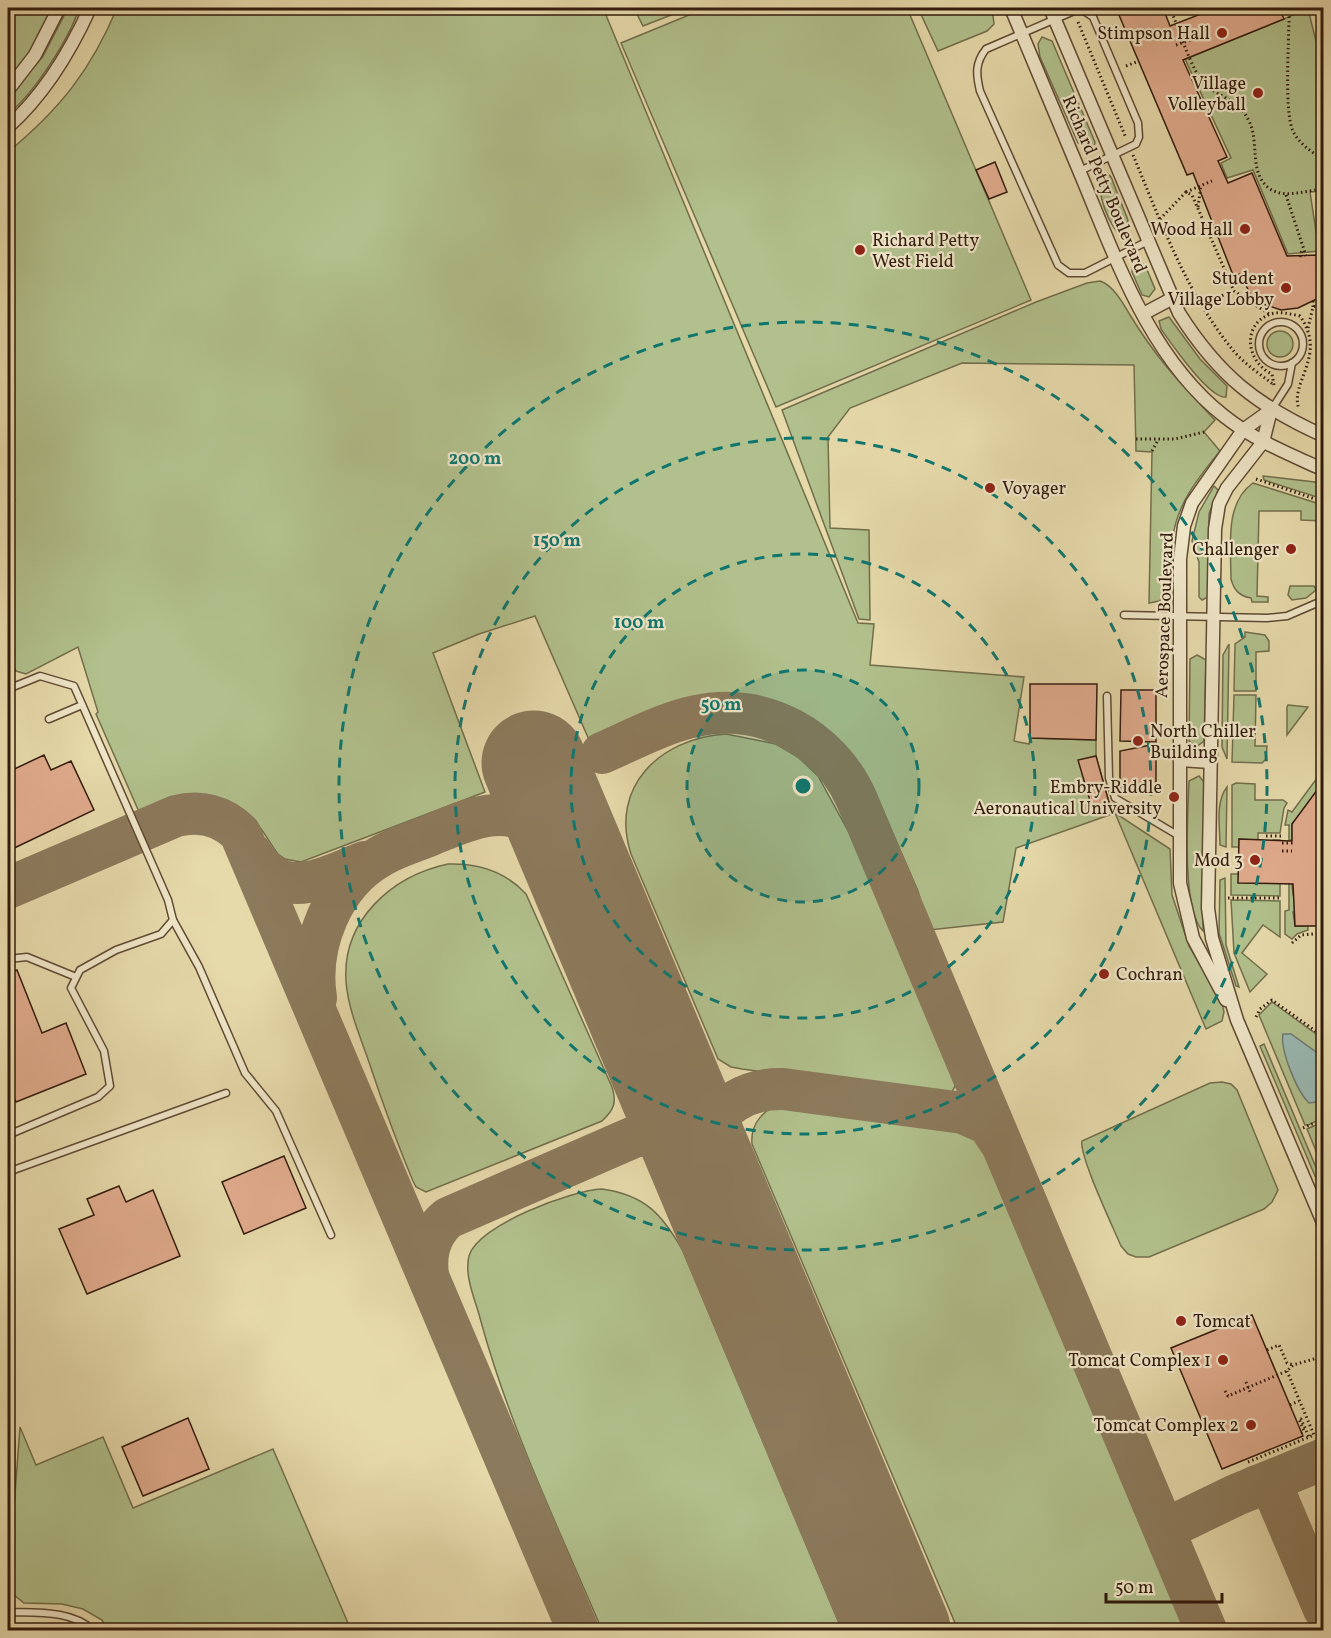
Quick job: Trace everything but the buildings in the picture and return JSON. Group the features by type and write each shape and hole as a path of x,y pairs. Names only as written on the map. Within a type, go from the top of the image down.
{"street":[{"path":"8,90 35,55 59,8"},
{"path":"8,127 51,80 74,43 90,8"},
{"name":"Richard Petty Boulevard","path":"1011,8 1116,258 1143,314 1179,370 1211,405 1243,430 1323,470"},
{"name":"Richard Petty Boulevard","path":"1052,13 1173,298 1202,349 1223,372 1271,410 1323,436"},
{"path":"1143,314 1173,298"},
{"name":"Aerospace Boulevard","path":"1271,410 1243,430 1192,503 1184,526 1180,560 1179,617 1180,883 1193,938 1237,1020 1323,1225"},
{"name":"Aerospace Boulevard","path":"1237,1020 1212,938 1208,908 1215,529 1219,504 1227,488 1263,442 1271,410"},
{"path":"1180,760 1210,762"},
{"path":"8,1440 8,1485"}],"lane":[{"path":"1079,171 1136,144 1139,137 1138,123 1093,17 1084,11 1074,10 1052,13 1022,33 986,49 978,60 976,75 980,91 1058,265 1069,273 1085,273 1149,241"},
{"path":"1286,323 1298,331 1303,345 1302,352 1292,363 1272,364 1262,354 1259,348 1261,334 1271,325 1286,323"},
{"name":"Aerospace Boulevard","path":"1271,410 1288,384 1292,363"},
{"path":"1124,615 1213,618 1287,616 1323,600"},
{"path":"8,681 9,689 40,676 74,686 168,900 173,920 199,967 245,1073 276,1111 331,1235"},
{"path":"1107,696 1109,778 1115,798 1179,836"},
{"path":"49,719 82,705"},
{"path":"8,1136 99,1097 110,1086 104,1051 70,987 80,969 116,950 161,934 173,920"},
{"path":"8,959 27,957 76,977"},
{"path":"8,1172 226,1093"},
{"path":"8,1612 51,1614 82,1620 93,1630"}],"path":[{"path":"1170,8 1204,84 1231,99 1250,121 1255,140 1255,164 1261,180 1271,189 1286,195 1323,189"},
{"path":"1286,8 1289,17 1287,108 1292,130 1305,147 1323,160"},
{"path":"1074,10 1160,219 1201,304 1233,350 1274,385 1272,374 1255,363 1250,350 1251,339 1258,323 1269,314 1282,312 1300,316 1308,328"},
{"path":"1176,45 1196,38"},
{"path":"1124,67 1139,61"},
{"path":"1203,179 1206,184"},
{"path":"1160,219 1180,195 1212,181"},
{"path":"1198,208 1201,185"},
{"path":"1186,192 1192,195 1234,291 1269,314"},
{"path":"1286,195 1302,250 1306,256"},
{"path":"1300,257 1302,250"},
{"path":"1201,304 1234,291"},
{"path":"1296,399 1305,375 1311,346 1308,328 1313,307 1311,302"},
{"path":"1313,307 1323,303"},
{"path":"1136,439 1175,439 1204,432"},
{"path":"1152,452 1158,439"},
{"path":"1256,479 1323,502"},
{"path":"1266,836 1282,836"},
{"path":"1282,843 1295,843"},
{"path":"1282,851 1292,851"},
{"path":"1228,898 1282,898"},
{"path":"1292,942 1301,934 1323,933"},
{"path":"1256,1017 1260,1009 1272,1000 1323,1037"},
{"path":"1304,1128 1323,1119"},
{"path":"1267,1350 1279,1345 1287,1363 1293,1365"},
{"path":"1225,1391 1228,1396 1287,1371 1293,1365 1323,1356"},
{"path":"1248,1462 1314,1435 1287,1371"},
{"path":"1246,1382 1250,1392"},
{"path":"1290,1405 1300,1401"},
{"path":"1301,1432 1304,1431 1301,1419 1309,1437"}],"green space":[{"path":"8,8 59,8 8,90"},
{"path":"68,8 79,8 68,35 39,80 8,114 8,97 43,56"},
{"path":"117,8 603,8 858,623 874,624 870,665 1024,677 1014,741 1029,744 1030,738 1096,740 1096,756 1110,806 1115,813 1016,848 1003,922 929,930 918,891 877,797 833,735 783,706 730,698 673,702 590,742 535,616 479,634 433,653 485,792 301,862 285,859 278,854 253,819 227,801 198,797 184,799 140,814 96,714 98,712 78,647 26,674 16,671 8,655 8,504 15,500 8,481 8,152 43,120 72,87 96,51"},
{"path":"634,8 689,8 643,26"},
{"name":"Richard Petty West Field","path":"706,8 907,8 1031,300 776,407 621,43"},
{"path":"918,8 992,8 994,24 987,31 938,51"},
{"path":"1308,9 1323,69 1323,191 1310,192 1319,251 1288,254 1253,170 1227,178 1221,163 1231,158 1185,59"},
{"path":"1042,37 1052,41 1095,142 1094,150 1078,143 1040,57 1038,44"},
{"path":"1102,173 1107,173 1111,177 1128,220 1124,237 1113,226 1104,208 1100,188"},
{"path":"1138,262 1145,265 1155,289 1149,297 1142,295 1132,272 1133,264"},
{"path":"1100,281 1109,286 1117,295 1159,358 1215,420 1204,432 1220,451 1197,480 1180,512 1173,536 1169,593 1159,601 1149,603 1152,452 1136,451 1134,365 962,363 850,408 828,437 830,528 869,530 870,620 859,619 782,410 1036,302 1087,283"},
{"path":"1169,317 1200,359 1227,386 1226,397 1210,389 1201,380 1161,329 1159,321"},
{"path":"1280,331 1289,335 1293,344 1289,353 1280,357 1271,353 1267,344 1271,335"},
{"path":"1263,476 1323,483 1323,499 1264,480"},
{"path":"1253,483 1323,505 1323,521 1301,520 1301,511 1259,511 1257,596 1268,597 1268,602 1252,602 1251,598 1238,592 1231,579 1230,540 1233,514 1237,502"},
{"path":"1214,486 1218,490 1209,514 1208,597 1202,600 1199,597 1199,562 1192,541 1199,512"},
{"path":"1290,586 1314,586 1316,590 1306,598 1292,600 1288,595"},
{"path":"1245,632 1265,635 1269,641 1269,651 1256,652 1256,691 1234,691 1235,644 1245,637"},
{"path":"1229,644 1227,759 1222,747 1223,655"},
{"path":"1197,655 1206,660 1204,741 1196,747 1189,741 1190,659"},
{"path":"1234,695 1256,695 1255,746 1267,746 1266,759 1262,763 1232,762"},
{"path":"1288,705 1308,707 1287,735 1287,707"},
{"path":"726,734 776,744 798,757 818,776 870,871 956,1073 958,1080 952,1092 940,1095 742,1069 731,1067 718,1059 631,854 626,829 627,807 634,787 646,770 662,756 681,745 702,738"},
{"path":"1323,770 1323,786 1292,824 1292,840 1289,840 1289,825 1285,825 1288,810 1292,812"},
{"path":"1199,776 1204,782 1203,931 1196,920 1191,903 1187,860 1189,781"},
{"path":"1236,783 1255,784 1255,800 1283,800 1287,803 1280,833 1258,833 1258,840 1239,839 1239,847 1232,847 1232,785"},
{"path":"1227,787 1226,847 1220,845 1219,815 1223,793"},
{"path":"1115,813 1170,849 1172,895 1189,946 1222,1002 1224,1012 1222,1021 1206,1029"},
{"path":"1273,840 1280,840 1280,896 1231,895 1231,874 1238,874"},
{"path":"1289,853 1293,895 1296,895 1296,912 1293,912 1295,926 1308,926 1308,930 1297,934 1292,939 1285,934 1285,911 1289,910"},
{"path":"448,864 470,865 491,870 509,879 526,894 612,1087 614,1101 612,1109 602,1121 426,1192 416,1187 413,1181 355,1024 347,992 347,959 352,939 374,904 390,890 408,879"},
{"path":"1225,878 1226,945 1239,987 1236,986 1219,933 1220,880"},
{"path":"1231,900 1280,901 1280,937 1263,925 1242,953 1267,974 1250,992 1234,953"},
{"path":"1272,1002 1323,1039 1323,1118 1308,1125 1305,1125 1259,1015"},
{"path":"1264,1044 1323,1184 1323,1195 1260,1046"},
{"path":"1210,1083 1231,1084 1237,1090 1278,1190 1272,1202 1264,1209 1149,1257 1136,1257 1128,1254 1121,1246 1097,1192 1082,1149 1082,1141"},
{"path":"785,1103 962,1128 976,1133 984,1141 1191,1630 958,1630 752,1144 754,1129 760,1117 771,1108"},
{"path":"1323,1122 1319,1145 1323,1168 1307,1129"},
{"path":"602,1189 630,1196 651,1208 668,1227 683,1251 842,1630 602,1630 535,1476 505,1398 471,1287 468,1264 469,1256 476,1244 507,1221 549,1202"},
{"path":"20,1427 36,1465 103,1437 133,1508 273,1449 351,1630 108,1630 102,1620 83,1609 62,1604 24,1603 13,1594 9,1574"}],"water":[{"path":"1283,1034 1291,1034 1323,1057 1323,1101 1309,1103 1299,1090 1284,1050"}],"taxiway":[{"path":"602,753 684,719 721,713 745,714 791,729 812,742 845,778 857,800 1206,1630"},
{"path":"8,888 176,816 202,814 218,818 240,833 578,1630"},
{"path":"316,998 314,978 316,958 327,918 349,882 381,856 472,819 498,815 525,819 539,826 558,839 572,856"},
{"path":"251,853 263,869 276,878 290,882 304,883 318,880 365,862"},
{"path":"707,1176 706,1144 717,1117 726,1108 747,1095 771,1089 963,1113 988,1124 1000,1142"},
{"path":"428,1275 427,1259 430,1244 437,1230 448,1218 634,1137 658,1135 678,1142 695,1156 707,1176"},
{"path":"1169,1541 1169,1533 1174,1525 1236,1495 1324,1459"},
{"path":"1257,1486 1268,1487 1275,1493 1324,1609"}],"runway":[{"path":"534,763 898,1630"}],"place":[{"name":"Stimpson Hall","path":"1222,33"},
{"name":"Village Volleyball","path":"1258,93"},
{"name":"Wood Hall","path":"1245,229"},
{"name":"Richard Petty West Field","path":"860,250"},
{"name":"Student Village Lobby","path":"1286,288"},
{"name":"Voyager","path":"990,488"},
{"name":"Challenger","path":"1291,549"},
{"name":"North Chiller Building","path":"1138,741"},
{"name":"Embry-Riddle Aeronautical University","path":"1174,797"},
{"name":"Mod 3","path":"1255,860"},
{"name":"Cochran","path":"1104,974"},
{"name":"Tomcat","path":"1181,1321"},
{"name":"Tomcat Complex 1","path":"1223,1360"},
{"name":"Tomcat Complex 2","path":"1251,1425"}]}
